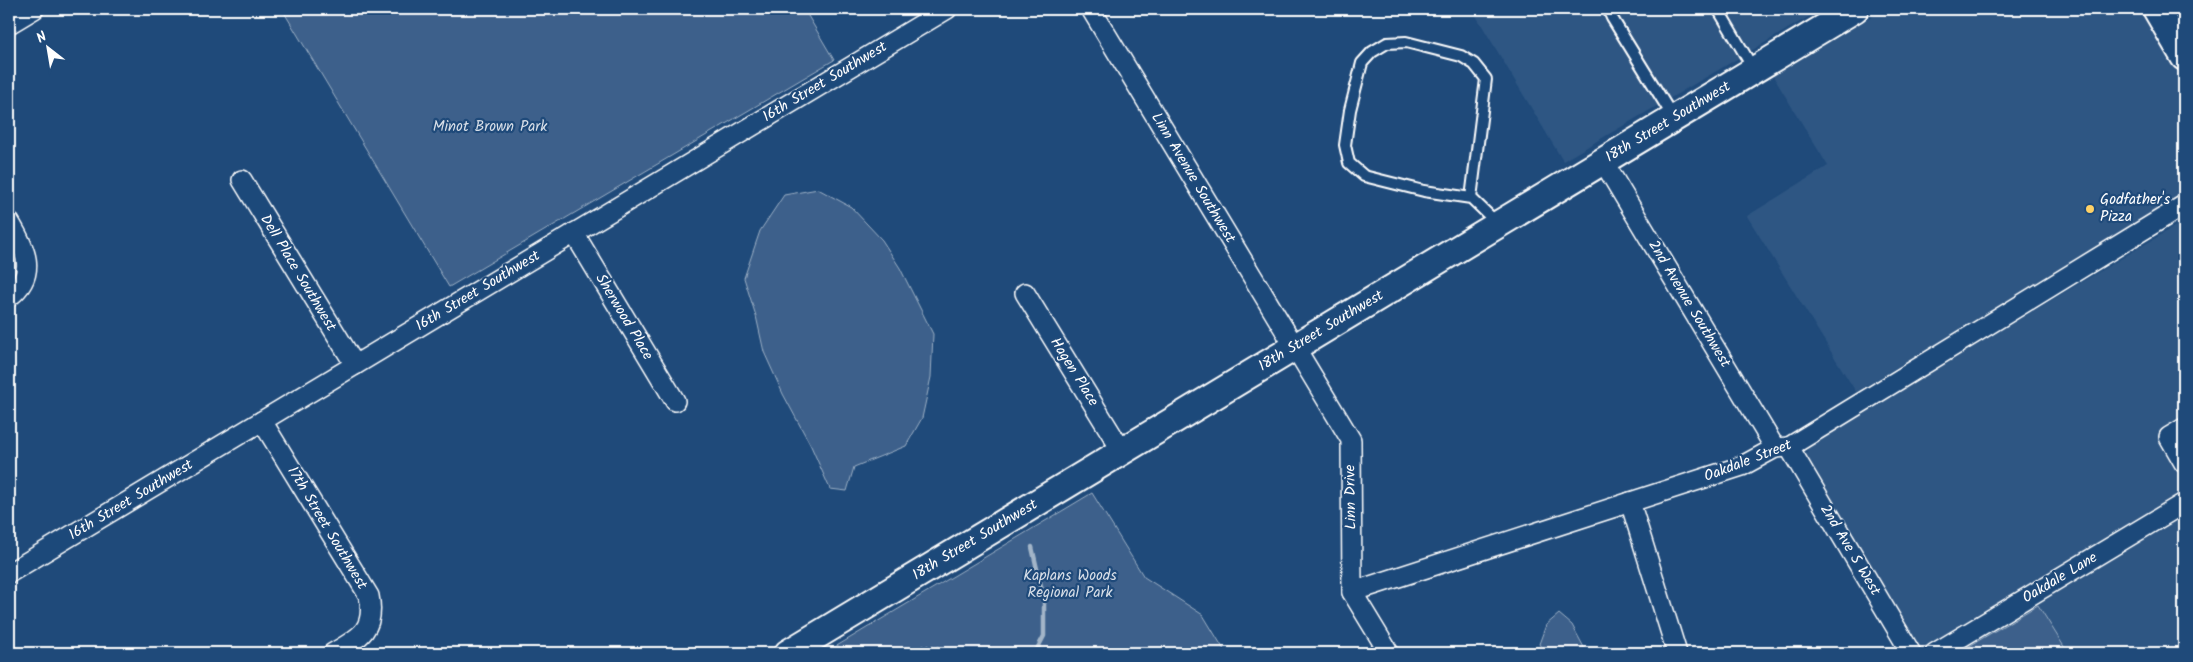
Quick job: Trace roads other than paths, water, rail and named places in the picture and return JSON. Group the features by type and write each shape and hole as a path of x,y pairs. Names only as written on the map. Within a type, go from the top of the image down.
{"street":[{"path":"9,24 34,9"},
{"name":"16th Street Southwest","path":"9,573 947,9"},
{"name":"Linn Avenue Southwest","path":"1091,9 1296,346"},
{"name":"18th Street Southwest","path":"788,653 1855,9"},
{"path":"2156,9 2184,56"},
{"name":"2nd Avenue Southwest","path":"1602,161 1782,448"},
{"name":"Dell Place Southwest","path":"242,180 355,365"},
{"name":"Oakdale Street","path":"1352,592 1742,466 1782,448 2184,205"},
{"path":"9,221 23,245 27,258 26,271 22,283 9,297"},
{"name":"Sherwood Place","path":"574,233 675,401"},
{"name":"Hagen Place","path":"1025,293 1122,451"},
{"name":"Linn Drive","path":"1296,346 1351,440 1352,592"},
{"name":"17th Street Southwest","path":"262,421 369,596 371,609 369,624 363,633 333,653"},
{"path":"2177,433 2184,462"},
{"name":"2nd Ave S West","path":"1782,448 1911,653"},
{"path":"1630,502 1677,653"},
{"name":"Oakdale Lane","path":"1935,653 2184,503"},
{"path":"1352,592 1389,653"}],"lane":[{"path":"1608,9 1674,118"},
{"path":"1718,9 1754,70"},
{"path":"1471,198 1486,79 1474,64 1461,56 1406,42 1387,43 1372,52 1362,63 1350,110 1345,145 1350,163 1364,176 1424,191 1471,198 1498,224"}],"waterway":[{"path":"1032,547 1044,600 1044,636 1035,653"}],"place":[{"name":"Godfather's Pizza","path":"2090,209"}],"park label":[{"name":"Minot Brown Park","path":"490,127"},
{"name":"Kaplans Woods Regional Park","path":"1070,584"}]}
